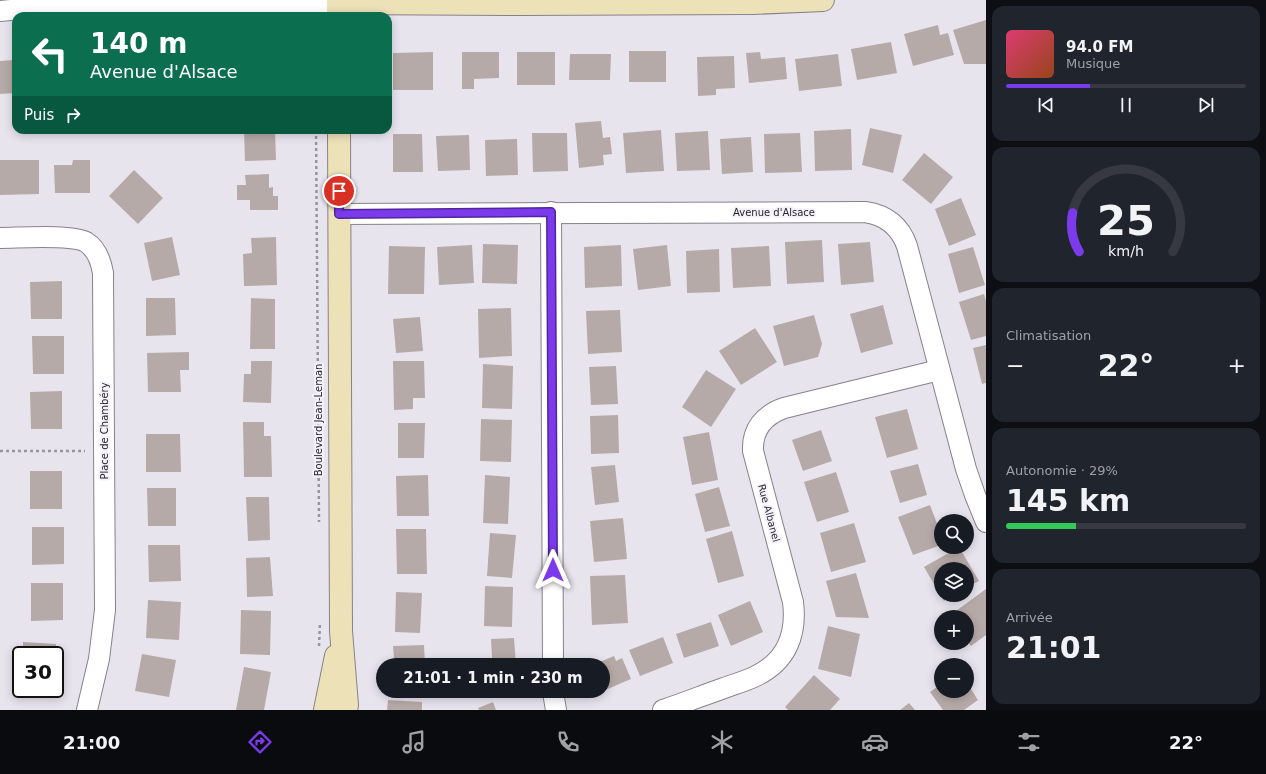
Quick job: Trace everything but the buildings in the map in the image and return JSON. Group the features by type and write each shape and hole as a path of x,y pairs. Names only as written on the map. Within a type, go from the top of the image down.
{"street":[{"path":"0,11 104,2 306,2 338,6 737,3 823,0"},
{"path":"339,134 341,631 347,705 346,710"},
{"path":"551,212 554,658"},
{"name":"Avenue d'Alsace","path":"339,214 865,212 882,216 901,232 907,246 966,469 986,522"},
{"name":"Place de Chambéry","path":"0,238 72,238 85,242 92,247 102,263 105,610 99,659 87,710"},
{"name":"Rue Albanel","path":"663,710 757,676 782,656 792,638 795,620 793,602 753,451 754,437 760,424 770,414 784,408 939,370"},
{"path":"325,710 341,631"},
{"path":"554,698 556,710"}],"path":[{"name":"Boulevard Jean-Leman","path":"316,134 319,524"},
{"path":"0,451 87,450"},
{"path":"319,648 320,619"}],"route":[{"path":"339,191 339,214 551,212 553,570"}]}
